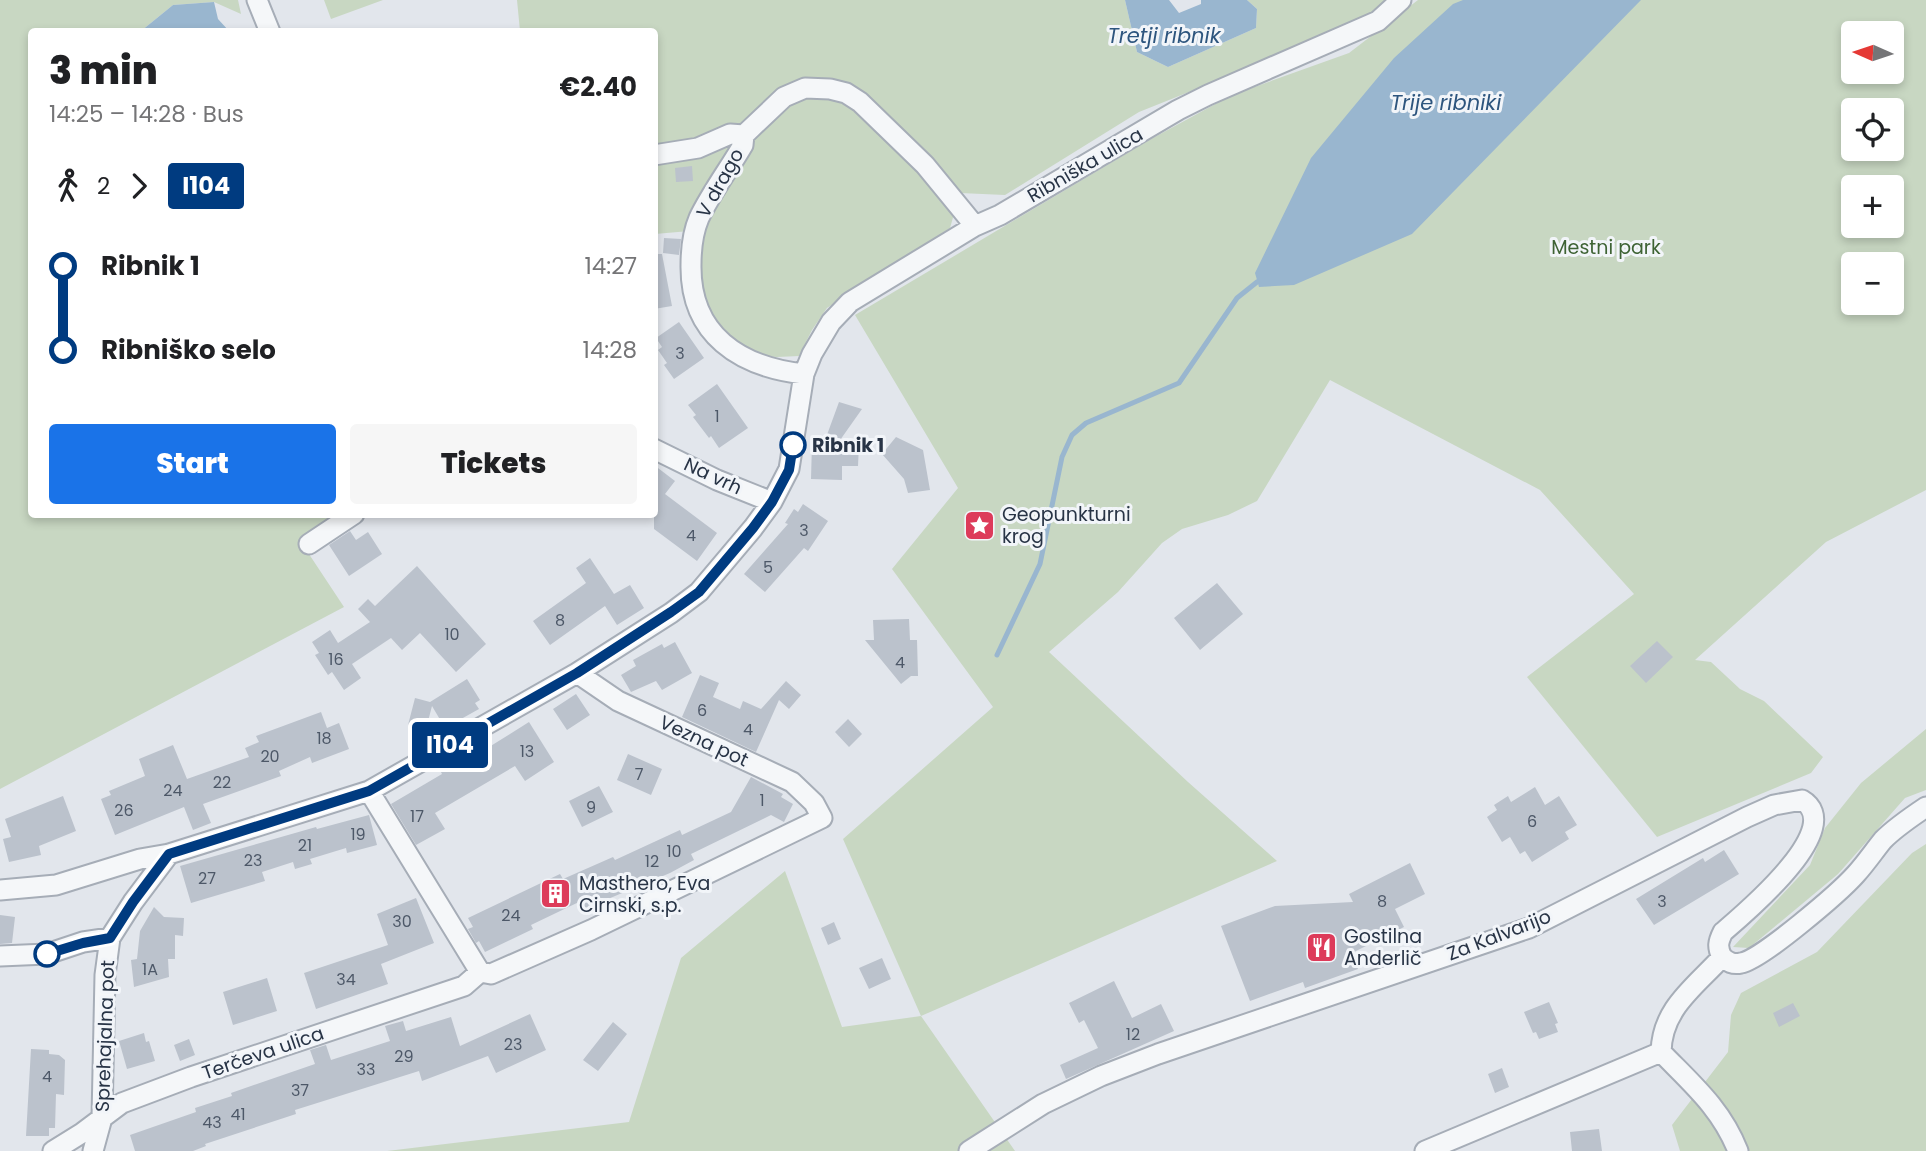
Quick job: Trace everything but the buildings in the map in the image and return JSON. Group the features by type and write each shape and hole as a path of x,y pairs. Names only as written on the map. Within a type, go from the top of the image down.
{"street":[{"path":"257,0 268,28"},
{"name":"Ribniška ulica","path":"0,890 56,884 140,859 169,854 369,791 629,641 699,592 772,502 789,470 804,374 831,321 850,302 975,226 1000,215 1178,110 1378,21 1401,0"},
{"path":"658,154 698,148 730,134 744,135 783,97 805,88 830,89 846,93 860,102 925,165 975,226"},
{"name":"V drago","path":"744,135 743,145 696,226 691,250 694,295 701,317 721,343 742,357 784,372 804,374"},
{"name":"Na vrh","path":"658,451 717,480 772,502"},
{"path":"309,544 348,518"},
{"name":"Vezna pot","path":"577,673 618,701 792,782 814,803 822,818"},
{"path":"369,791 481,972"},
{"name":"Za Kalvarijo","path":"969,1151 1043,1104 1101,1076 1158,1054 1529,928 1747,817 1774,806 1802,800 1810,804 1814,814 1811,836 1798,857 1768,891 1723,932 1718,949 1722,957"},
{"path":"1738,1151 1714,1107 1661,1052 1661,1032 1673,1009 1722,957 1730,963 1739,964 1761,954 1819,908 1856,874 1884,840 1926,807"},
{"name":"Terčeva ulica","path":"52,1151 73,1140 122,1103 191,1077 464,986 481,972 491,974 591,930 822,818"},
{"name":"Sprehajalna pot","path":"93,1150 102,1118 105,975 110,938 169,854"},
{"path":"0,956 47,954 110,938"},
{"path":"1425,1151 1661,1052"},
{"path":"73,1140 93,1150"}],"green space":[{"path":"0,0 238,0 241,14 214,2 173,5 145,28 28,28 28,518 333,518 301,542 344,607 0,789"},
{"path":"324,0 383,0 331,19"},
{"path":"517,0 1125,0 1137,52 1168,67 1256,28 1257,9 1247,0 1393,0 1374,18 1139,112 1005,195 960,193 950,228 827,308 799,356 778,357 764,355 729,338 708,313 702,299 700,283 701,230 658,234 658,28 520,28"},
{"name":"Mestni park","path":"1418,0 1926,0 1926,490 1826,542 1695,660 1711,662 1740,689 1764,701 1823,757 1811,773 1657,837 1527,677 1634,594 1540,490 1330,380 1257,501 1228,515 1182,529 1162,543 1118,592 1049,652 1277,861 921,1016 843,839 993,707 892,569 958,488 855,315 1151,139 1232,95 1349,53"},
{"path":"1926,729 1926,790 1905,798 1838,874 1749,948 1733,947 1810,865 1825,828 1861,783"},
{"path":"1926,844 1926,1151 1680,1151 1672,1125 1728,1052 1731,1015 1741,993 1817,952 1912,853"},
{"path":"785,871 842,1027 921,1016 1015,1151 387,1151 629,1122 681,958"}],"water":[{"name":"Tretji ribnik","path":"1125,0 1169,0 1179,13 1201,4 1201,0 1247,0 1257,9 1256,28 1168,67 1137,52"},
{"name":"Trije ribniki","path":"1463,0 1641,0 1412,234 1294,285 1259,287 1255,273 1311,158 1394,58 1453,4"},
{"path":"214,2 218,19 226,28 145,28 173,5"}],"waterway":[{"path":"997,655 1040,564 1062,457 1072,435 1086,423 1179,383 1237,298 1257,282"}],"bus line":[{"name":"I104","path":"47,954 110,938 169,854 369,791 629,641 699,592 732,554 772,502 789,470 793,445"}],"place":[{"name":"Ribnik 1","path":"793,445"},
{"name":"Geopunkturni krog","path":"979,525"},
{"name":"Masthero, Eva Cirnski, s.p.","path":"556,894"},
{"name":"Gostilna Anderlič","path":"1321,947"}]}
